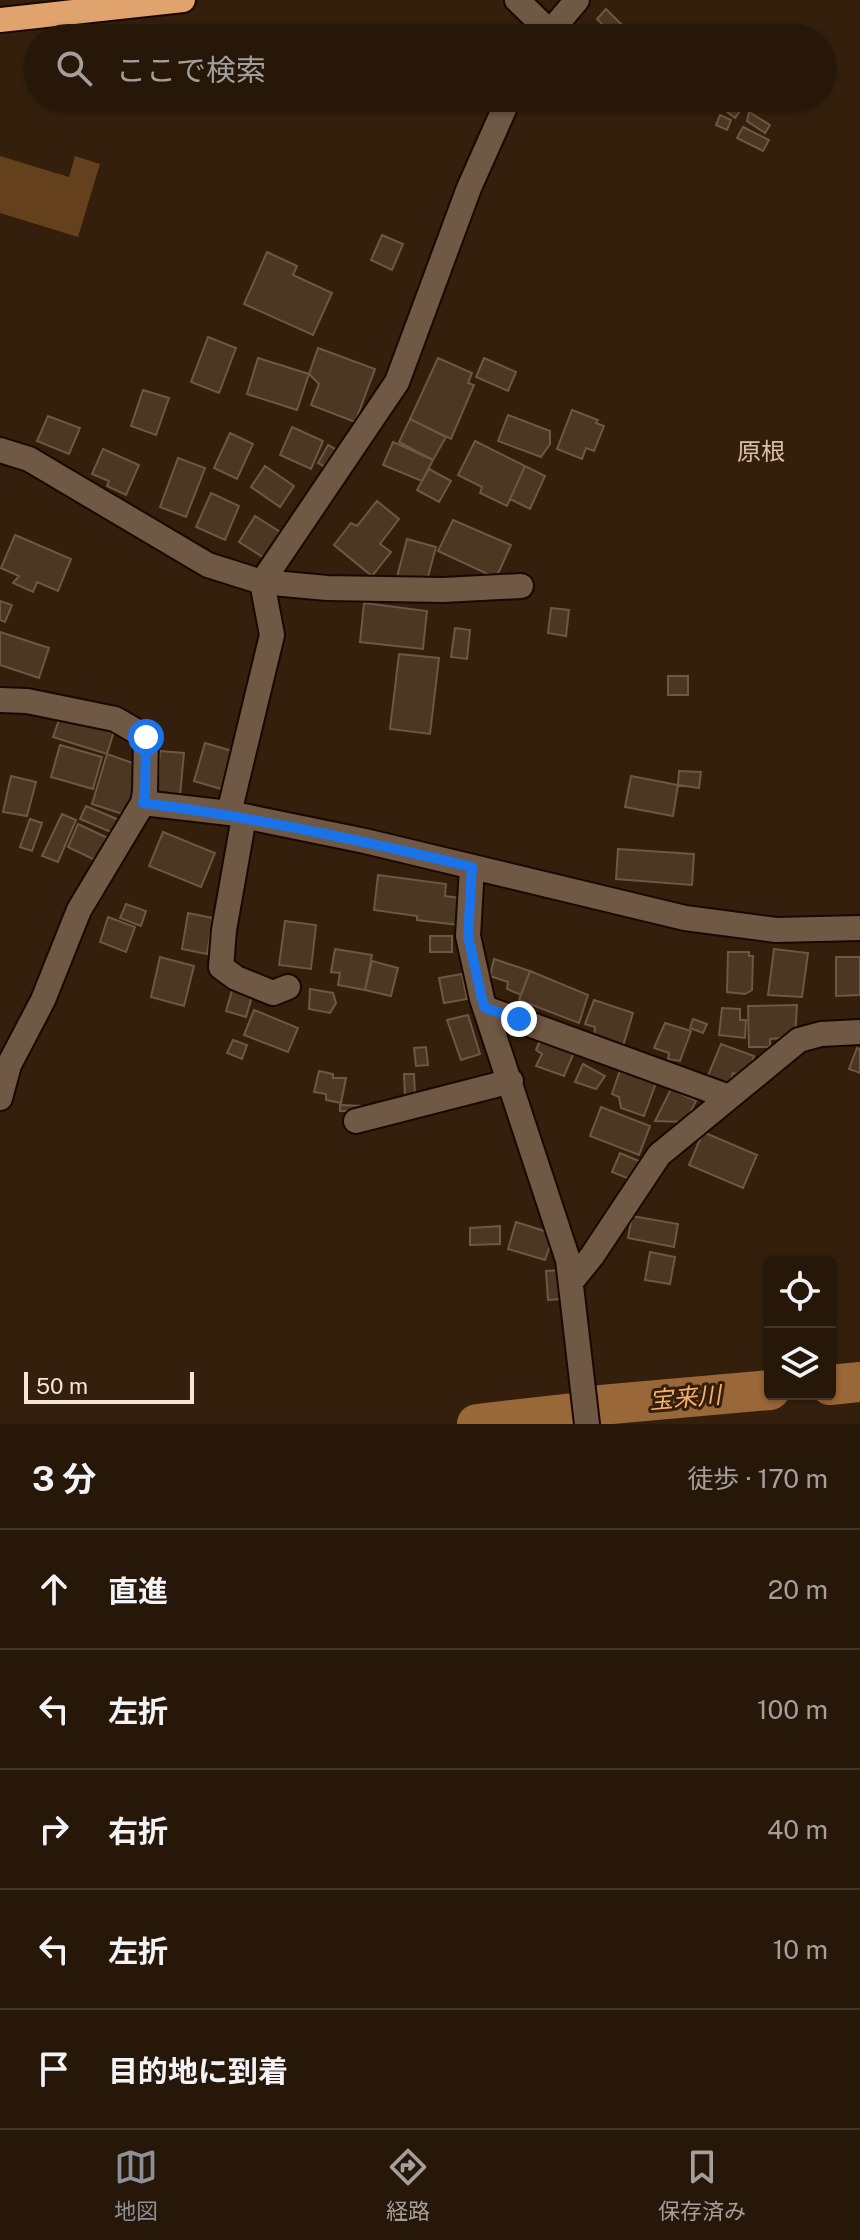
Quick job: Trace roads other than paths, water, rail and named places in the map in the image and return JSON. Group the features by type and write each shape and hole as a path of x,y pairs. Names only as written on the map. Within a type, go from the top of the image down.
{"highway":[{"path":"0,20 183,0"}],"street":[{"path":"517,0 538,24"},
{"path":"556,24 577,0"},
{"path":"288,987 273,993 236,978 221,967 236,815 272,635 262,582 397,382 469,188 503,112"},
{"path":"0,450 29,459 208,565 262,582 327,588 443,590 521,586"},
{"path":"0,700 27,701 115,719 146,737 143,803 79,910 43,1000 5,1065 0,1098"},
{"path":"143,803 236,815 365,841 685,918 776,930 860,928"},
{"path":"472,867 468,936 485,1008 568,1260 587,1424"},
{"path":"485,1008 729,1097"},
{"path":"571,1282 592,1256 659,1155 799,1040 821,1034 860,1032"},
{"path":"356,1121 511,1081"}],"waterway":[{"name":"宝来川","path":"836,1384 860,1382"},
{"name":"宝来川","path":"601,1405 764,1391"},
{"name":"宝来川","path":"477,1424 573,1413"}],"district":[{"name":"原根","path":"761,452"}]}
